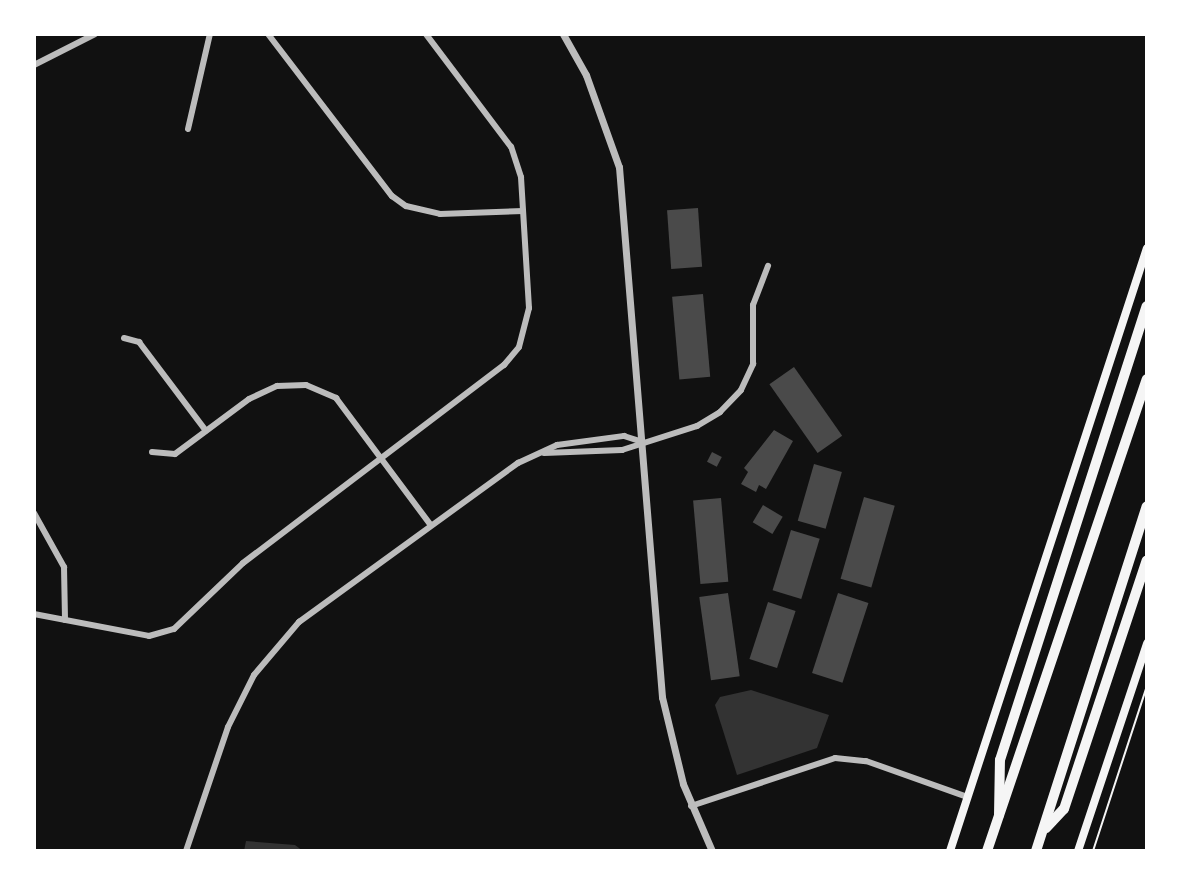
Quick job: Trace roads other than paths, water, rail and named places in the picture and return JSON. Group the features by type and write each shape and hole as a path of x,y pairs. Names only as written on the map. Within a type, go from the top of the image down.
{"highway":[{"path":"999,815 1000,760 1147,306"},
{"path":"987,851 1147,379"},
{"path":"1036,851 1147,506"},
{"path":"1042,833 1064,809 1147,560"}],"main road":[{"path":"950,851 965,796 1147,248"},
{"path":"1078,851 1147,643"}],"street":[{"path":"34,65 95,34"},
{"path":"188,129 200,58 210,34"},
{"path":"268,34 399,201 440,214 523,211"},
{"path":"34,614 149,636 174,629 243,563 504,365 519,347 529,308 521,177 511,147 426,34"},
{"path":"563,34 591,87 619,167 662,697 691,806 712,851"},
{"path":"544,453 622,450 704,422 741,390 753,364 754,301 768,266"},
{"path":"124,338 139,342 206,431"},
{"path":"152,452 175,454 249,399 277,386 306,385 336,398 430,524"},
{"path":"186,851 228,727 254,675 299,622 494,477 557,445 624,436 643,442"},
{"path":"34,513 64,567 65,620"},
{"path":"691,806 835,758 866,761 965,796"}]}
